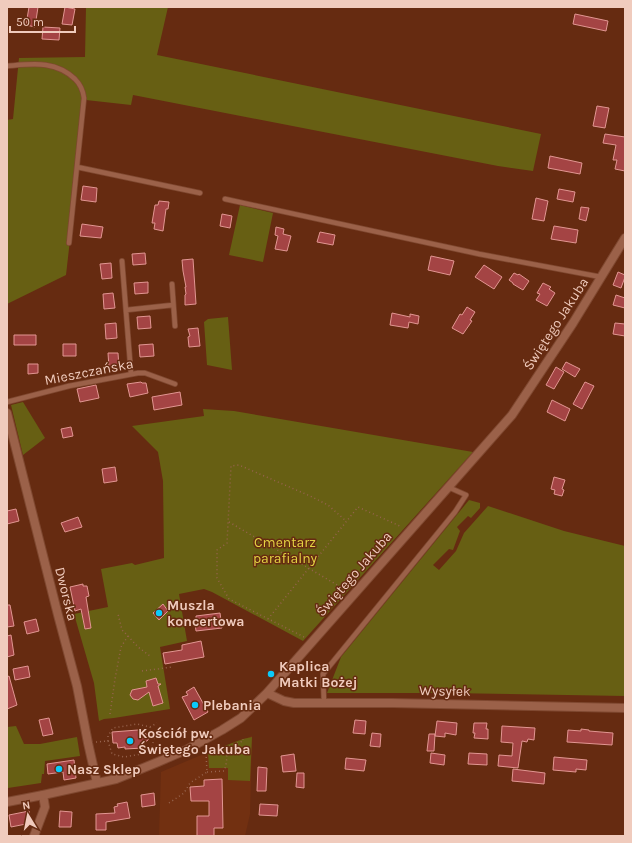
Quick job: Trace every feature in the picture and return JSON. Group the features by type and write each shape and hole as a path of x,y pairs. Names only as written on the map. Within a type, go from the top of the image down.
{"street":[{"name":"Świętego Jakuba","path":"7,802 116,779 186,750 241,718 267,693 512,415 573,324 625,238"},
{"name":"Dworska","path":"7,413 77,686 97,783"},
{"name":"Wysyłek","path":"267,693 284,701 294,703 392,703 625,708"},
{"path":"34,836 45,807 43,795"}],"lane":[{"path":"7,66 37,64 58,67 69,73 83,91 84,98 69,243"},
{"path":"77,167 200,193"},
{"path":"225,199 479,254 601,278"},
{"path":"122,261 131,374"},
{"path":"172,284 175,326"},
{"path":"126,310 173,305"},
{"name":"Mieszczańska","path":"7,402 69,386 131,374 145,373 175,384"},
{"path":"324,704 323,674 455,512 466,495 448,487"}],"path":[{"path":"306,638 229,599 217,578 217,550 227,543 231,466 239,465 310,496 328,505 346,521"},
{"path":"268,619 358,507 402,528"},
{"path":"228,521 348,591"},
{"path":"118,614 122,630 138,647 150,656"},
{"path":"110,714 114,679 121,647 128,636"},
{"path":"142,671 172,667"},
{"path":"150,728 157,723"},
{"path":"138,724 150,728 154,738 152,747 148,753 124,757 112,754 108,741 108,736 113,728 138,724"},
{"path":"169,803 184,793 190,783 207,772 224,771 228,758 227,747 243,741 243,739"},
{"path":"98,741 108,741"},
{"path":"152,747 156,756"},
{"path":"206,753 207,772"}],"shaded area":[{"path":"252,736 250,814 245,836 159,836 161,772"}],"green space":[{"path":"86,7 168,7 157,55 541,134 533,171 498,166 133,95 131,105 86,100 66,275 7,304 7,120 13,119 19,58 85,57"},
{"path":"240,205 273,213 263,262 229,255"},
{"path":"228,317 232,370 207,365 204,322 208,319"},
{"path":"23,402 45,438 23,455 11,405"},
{"name":"Cmentarz parafialny","path":"203,409 234,411 473,452 303,641 212,592 204,589 179,594 187,641 160,647 170,709 99,721 94,683 74,614 108,607 101,569 132,563 135,565 164,558 163,481 158,452 132,426 204,416"},
{"path":"469,500 480,503 480,508 471,518 468,516 457,527 460,531 453,550 449,549 433,565 439,570 456,551 464,533 488,506 564,531 625,546 625,696 448,693 327,693 341,657"},
{"path":"16,726 24,744 40,744 77,737 80,756 45,761 44,774 42,774 41,783 8,788 7,727"},
{"path":"252,737 250,781 228,780 228,768 209,768 208,752"}],"building":[{"path":"29,7 38,7 35,27 26,25"},
{"path":"65,7 75,9 72,25 62,24"},
{"path":"575,14 608,21 606,31 573,24"},
{"path":"43,27 60,28 59,40 42,39"},
{"path":"597,106 609,108 605,128 593,126"},
{"path":"605,134 625,137 625,171 615,169 617,160 613,160 616,145 603,143"},
{"path":"550,156 582,163 580,174 548,168"},
{"path":"83,186 97,188 96,202 81,200"},
{"path":"559,189 575,192 573,202 557,199"},
{"path":"536,198 548,201 544,221 532,219"},
{"path":"159,201 169,202 168,209 166,209 163,231 154,229 155,223 152,223 155,205 158,205"},
{"path":"581,207 589,208 586,221 579,219"},
{"path":"222,214 232,216 230,228 220,226"},
{"path":"82,224 103,227 101,238 80,236"},
{"path":"554,226 578,230 576,243 551,239"},
{"path":"276,227 284,229 283,234 291,236 287,251 275,249 278,236 275,235"},
{"path":"320,232 335,235 333,245 317,242"},
{"path":"145,253 146,264 133,265 132,254"},
{"path":"431,256 454,261 450,275 428,270"},
{"path":"193,259 196,304 185,305 186,287 182,260"},
{"path":"111,263 112,278 102,279 100,264"},
{"path":"484,265 502,277 494,289 475,277"},
{"path":"618,272 625,275 621,288 613,285"},
{"path":"514,273 519,274 529,281 523,290 509,280"},
{"path":"148,282 148,293 135,294 134,283"},
{"path":"543,283 551,287 549,289 555,293 547,306 536,300 540,294 537,293"},
{"path":"113,293 115,308 104,309 103,294"},
{"path":"616,295 625,298 625,308 613,305"},
{"path":"467,307 475,312 470,320 472,321 463,334 452,328 460,314 462,315"},
{"path":"392,313 410,317 410,314 419,316 418,324 409,322 408,328 390,325"},
{"path":"150,316 151,328 138,329 137,317"},
{"path":"116,323 117,338 106,339 105,324"},
{"path":"615,323 625,324 625,336 613,334"},
{"path":"198,328 200,346 189,347 188,337 190,336 188,329"},
{"path":"14,335 36,335 36,345 14,345"},
{"path":"63,344 76,344 76,356 63,356"},
{"path":"153,344 154,356 140,357 139,345"},
{"path":"108,353 118,353 119,367 109,368"},
{"path":"566,362 580,369 575,377 562,369"},
{"path":"28,364 38,364 38,373 28,374"},
{"path":"556,367 564,372 554,389 546,385"},
{"path":"141,382 146,383 148,393 130,397 127,384"},
{"path":"585,382 594,386 582,409 573,404"},
{"path":"96,385 99,398 80,402 77,389"},
{"path":"180,392 182,405 154,410 152,397"},
{"path":"552,400 570,409 565,421 547,412"},
{"path":"71,427 73,436 63,438 61,429"},
{"path":"115,467 117,481 104,483 102,469"},
{"path":"554,477 565,480 562,489 564,490 562,496 554,494 555,490 551,489"},
{"path":"16,509 19,521 7,524 7,511"},
{"path":"78,517 82,527 65,532 61,523"},
{"path":"83,584 83,586 87,586 89,596 86,597 91,628 85,629 81,609 75,611 70,587"},
{"name":"Muszla koncertowa","path":"163,604 168,611 159,620 153,613"},
{"path":"7,605 10,605 14,626 7,627"},
{"path":"220,613 222,628 196,631 196,616"},
{"path":"36,619 39,631 27,634 24,622"},
{"path":"11,635 14,655 7,657 7,636"},
{"path":"201,641 204,657 165,664 163,653 182,650 182,645"},
{"path":"28,666 30,677 15,680 13,669"},
{"path":"9,676 17,705 7,709 7,677"},
{"path":"156,678 158,684 161,684 158,686 163,703 153,706 149,692 138,700 133,699 130,695 132,690 147,687 146,681"},
{"name":"Plebania","path":"194,687 208,712 194,720 182,697 188,695 186,692"},
{"path":"49,718 53,734 43,736 39,720"},
{"path":"355,720 366,721 365,734 353,733"},
{"path":"437,721 457,723 456,735 445,733 445,737 435,736"},
{"path":"474,723 487,723 486,729 488,729 488,739 474,738"},
{"path":"502,726 535,728 534,740 528,739 527,742 522,741 518,768 498,766 499,755 512,756 513,743 501,742"},
{"path":"581,729 613,733 612,745 567,742 568,730 581,731"},
{"name":"Kościół pw. Świętego Jakuba","path":"138,730 148,735 148,740 143,744 143,748 118,748 117,743 113,743 112,732"},
{"path":"372,733 381,734 380,747 370,746"},
{"path":"429,734 435,734 434,751 427,751"},
{"path":"431,753 445,755 444,765 430,763"},
{"path":"469,753 487,754 487,765 468,764"},
{"path":"294,754 296,771 283,772 281,756"},
{"path":"554,757 587,760 586,770 576,769 576,772 553,770"},
{"path":"346,758 366,760 364,771 345,769"},
{"path":"74,760 76,778 64,780 63,772 48,774 47,764"},
{"path":"258,767 267,768 266,791 257,791"},
{"path":"513,769 545,773 544,784 512,781"},
{"path":"297,773 304,773 304,788 296,787"},
{"path":"222,779 223,828 214,828 214,836 197,836 197,816 209,816 209,801 191,801 190,787 204,786 204,780"},
{"path":"154,793 155,805 142,807 141,795"},
{"path":"127,802 130,818 106,822 106,830 96,830 96,814 115,813 114,807 118,806 117,804"},
{"path":"260,804 278,805 277,816 259,815"},
{"path":"29,811 31,823 11,827 9,815"},
{"path":"60,811 72,812 71,827 59,827"}],"place":[{"name":"Muszla koncertowa","path":"159,613"},
{"name":"Kaplica Matki Bożej","path":"271,674"},
{"name":"Plebania","path":"195,705"},
{"name":"Kościół pw. Świętego Jakuba","path":"130,741"},
{"name":"Nasz Sklep","path":"59,769"}]}
